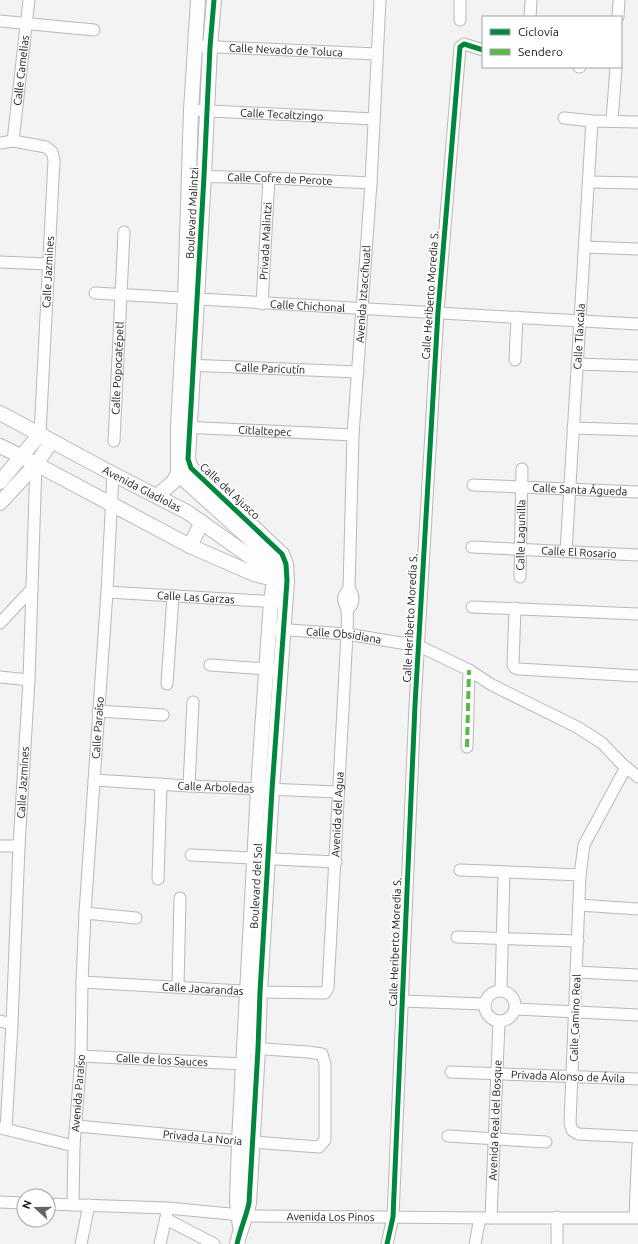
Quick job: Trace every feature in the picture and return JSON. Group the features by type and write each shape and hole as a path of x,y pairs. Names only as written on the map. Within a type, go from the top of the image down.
{"street":[{"name":"Calle Camelias","path":"13,140 29,0"},
{"name":"Boulevard Malintzi","path":"191,300 189,176 191,110 198,0"},
{"name":"Boulevard Malintzi","path":"178,474 184,427 191,300 204,176 206,111 214,0"},
{"name":"Avenida Iztaccíhuatl","path":"347,634 347,611 343,602 344,595 349,589 353,435 371,183 380,0"},
{"path":"460,0 460,20"},
{"path":"530,16 531,0"},
{"path":"618,16 619,0"},
{"path":"0,21 94,30"},
{"name":"Calle Heriberto Moredia S.","path":"387,1244 393,1216 419,646 438,312 460,47 464,44 482,50"},
{"name":"Calle Nevado de Toluca","path":"195,46 377,54"},
{"path":"612,121 616,68"},
{"name":"Calle Tecaltzingo","path":"191,110 374,119"},
{"path":"564,118 592,121 638,122"},
{"name":"Calle Tlaxcala","path":"566,551 592,121"},
{"path":"0,143 13,140"},
{"name":"Calle Jazmines","path":"13,140 46,147 52,152 54,160 48,264 46,437"},
{"name":"Calle Cofre de Perote","path":"189,176 371,183"},
{"name":"Privada Malintzi","path":"262,304 269,178"},
{"path":"589,182 638,184"},
{"name":"Calle Popocatépetl","path":"114,441 124,232"},
{"path":"585,247 638,249"},
{"path":"0,262 48,264"},
{"name":"Calle Chichonal","path":"95,293 191,300 438,312 638,324"},
{"path":"515,360 517,317"},
{"path":"577,364 638,366"},
{"name":"Calle Paricutín","path":"188,365 358,372"},
{"name":"Avenida Gladiolas","path":"0,413 187,512 259,563 280,580"},
{"name":"Citlaltepec","path":"184,427 353,435"},
{"name":"Calle del Ajusco","path":"184,427 190,468 282,554 284,558"},
{"path":"573,428 638,430"},
{"path":"0,482 21,457 46,437"},
{"path":"0,503 36,464 46,437"},
{"path":"0,446 190,546 254,574 280,580"},
{"name":"Calle Jazmines","path":"3,1128 12,1024 19,846 29,680 36,464"},
{"name":"Calle Lagunilla","path":"520,577 522,470"},
{"name":"Calle Paraíso","path":"82,982 85,913 107,592 113,474"},
{"path":"157,496 173,482 178,474"},
{"name":"Calle del Ajusco","path":"178,474 272,559 280,580"},
{"name":"Calle Santa Águeda","path":"473,485 638,492"},
{"path":"190,546 202,522"},
{"name":"Calle El Rosario","path":"472,547 638,555"},
{"name":"Boulevard del Sol","path":"261,859 258,789 269,629 278,602 280,580 286,564 284,558"},
{"path":"0,623 32,589"},
{"name":"Calle Las Garzas","path":"107,592 278,602"},
{"path":"167,684 173,596"},
{"name":"Boulevard del Sol","path":"242,1215 239,1141 243,1064 253,991 261,859 272,790 277,729 283,630 278,602"},
{"path":"472,607 638,614"},
{"path":"515,608 513,665 515,668 638,676"},
{"name":"Calle Obsidiana","path":"269,629 347,634 419,646 469,670 492,685 577,727 602,743 638,777"},
{"name":"Avenida del Agua","path":"325,993 328,988 336,862 338,792 347,634"},
{"path":"210,665 281,670"},
{"path":"467,747 469,670"},
{"path":"0,677 29,680"},
{"path":"189,786 193,702"},
{"path":"98,711 163,714"},
{"path":"262,728 277,729"},
{"name":"Calle Camino Real","path":"626,767 584,846 580,875 570,1123 572,1130 578,1134 638,1137"},
{"name":"Calle Arboledas","path":"94,780 189,786 338,792"},
{"path":"158,879 161,784"},
{"path":"0,846 19,846"},
{"path":"191,855 336,862"},
{"path":"460,870 580,875"},
{"path":"501,990 504,872"},
{"path":"178,987 180,898"},
{"path":"579,905 638,909"},
{"path":"85,913 136,918"},
{"path":"457,937 578,941"},
{"path":"576,972 638,975"},
{"name":"Calle Jacarandas","path":"82,982 253,991 325,993"},
{"name":"Avenida Paraíso","path":"73,1205 74,1146 81,1056 82,982"},
{"path":"501,990 510,993 515,1000 516,1009 510,1018 499,1022 491,1020 486,1013 484,1004 490,994 501,990"},
{"name":"Boulevard del Sol","path":"242,1215 253,1142 258,1049 253,991"},
{"path":"403,1001 484,1004"},
{"path":"516,1009 638,1015"},
{"path":"0,1021 12,1024"},
{"name":"Avenida Real del Bosque","path":"475,1244 486,1218 494,1139 499,1022"},
{"path":"244,1048 258,1049"},
{"name":"Privada La Noria","path":"76,1126 319,1147 325,1140 325,1064 322,1054 258,1049"},
{"name":"Calle de los Sauces","path":"81,1056 243,1064"},
{"name":"Privada Alonso de Ávila","path":"451,1072 638,1079"},
{"path":"3,1128 74,1146"},
{"path":"448,1136 546,1142"},
{"path":"637,1218 638,1145"},
{"path":"0,1202 16,1203"},
{"name":"Avenida Los Pinos","path":"56,1204 89,1205 167,1213 242,1215 637,1218"},
{"path":"81,1244 89,1205"},
{"path":"160,1244 167,1213 214,1244"},
{"path":"238,1244 242,1215"},
{"path":"557,1244 558,1217"}],"marked path":[{"path":"467,747 469,670"}],"cycle path":[{"path":"214,0 210,47 188,459 191,468 282,554 286,564 287,581 272,790 249,1203 237,1244"},
{"path":"387,1244 393,1217 415,705 438,312 460,47 464,44 482,50"}]}
